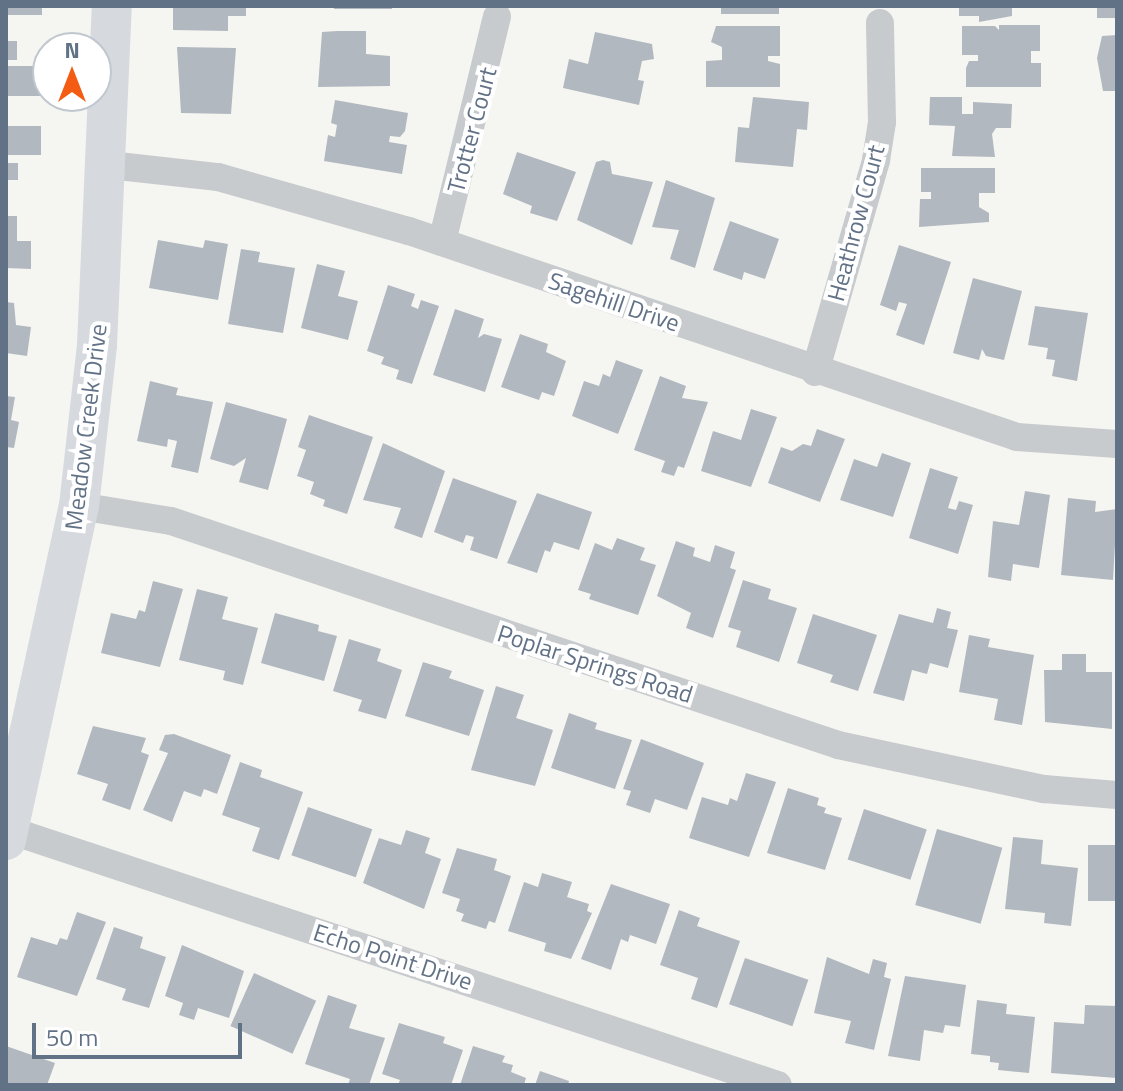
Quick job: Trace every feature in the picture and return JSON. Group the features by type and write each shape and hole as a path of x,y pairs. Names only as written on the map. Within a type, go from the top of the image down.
{"street":[{"name":"Meadow Creek Drive","path":"8,835 79,506 97,345 109,165 112,6"},
{"name":"Trotter Court","path":"442,242 497,17"},
{"name":"Heathrow Court","path":"815,372 876,160 882,122 880,23"},
{"name":"Sagehill Drive","path":"109,165 218,177 442,242 815,372 1017,437 1117,444"},
{"name":"Poplar Springs Road","path":"79,506 171,521 838,745 1044,789 1117,795"},
{"name":"Echo Point Drive","path":"8,835 778,1085"}],"building":[{"path":"6,6 42,6 42,15 6,15"},
{"path":"173,6 246,6 246,16 228,16 228,31 173,30"},
{"path":"334,6 392,6 392,9 334,9"},
{"path":"721,6 779,6 779,14 721,14"},
{"path":"959,6 1012,6 1012,16 979,22 979,16 959,16"},
{"path":"1097,6 1117,6 1117,18 1097,18"},
{"path":"999,25 1040,25 1040,51 1031,51 1031,63 1041,63 1041,87 966,87 966,68 969,61 978,61 978,55 962,55 962,26 995,26 999,30"},
{"path":"716,26 780,26 780,56 768,56 768,61 780,64 780,87 706,87 706,61 722,60 722,47 711,42"},
{"path":"366,31 366,54 390,56 390,86 318,87 322,32"},
{"path":"595,32 652,44 654,59 642,61 638,80 644,81 639,105 563,88 569,59 588,64"},
{"path":"1117,35 1117,91 1103,91 1097,58 1102,36"},
{"path":"6,41 17,41 17,60 6,60"},
{"path":"177,47 236,48 231,114 181,113"},
{"path":"6,66 32,66 32,96 6,96"},
{"path":"753,97 809,102 807,130 797,129 793,167 735,162 738,127 749,128"},
{"path":"930,97 962,97 962,114 973,114 973,102 1012,104 1011,128 996,128 992,134 995,157 952,156 955,126 929,125"},
{"path":"335,100 408,113 405,131 400,137 390,136 389,142 407,145 402,174 324,161 328,135 335,137 337,125 331,123"},
{"path":"6,126 41,126 41,155 6,155"},
{"path":"517,152 576,172 557,221 530,213 532,206 503,194"},
{"path":"596,162 610,162 612,174 653,182 632,245 577,220"},
{"path":"6,163 18,163 18,180 6,180"},
{"path":"921,168 995,168 995,193 979,193 979,207 989,213 989,222 919,227 920,199 931,199 931,192 921,192"},
{"path":"666,180 715,198 695,268 670,259 679,230 652,227"},
{"path":"6,216 17,216 17,241 31,241 31,269 6,268"},
{"path":"730,221 779,239 765,279 744,272 742,280 713,270"},
{"path":"158,240 203,248 205,240 228,244 218,300 149,288"},
{"path":"899,245 951,262 924,345 896,335 907,304 899,302 896,311 880,305"},
{"path":"241,249 260,252 258,262 295,268 283,333 228,324"},
{"path":"317,264 345,271 338,296 358,301 348,340 301,328"},
{"path":"973,278 1022,291 1004,360 986,356 982,349 979,360 953,353"},
{"path":"388,285 415,294 411,306 418,309 421,300 439,306 412,384 396,379 399,370 381,364 384,357 367,351"},
{"path":"6,302 14,303 16,325 31,327 27,356 6,353"},
{"path":"1035,306 1088,313 1077,381 1052,376 1055,360 1046,359 1048,348 1028,345"},
{"path":"455,309 484,319 478,338 484,334 502,339 485,392 433,375"},
{"path":"520,334 548,344 546,352 566,361 554,396 542,392 539,400 501,387"},
{"path":"616,360 643,370 618,434 572,416 584,381 599,386 603,374 610,377"},
{"path":"660,376 686,386 682,398 708,402 684,468 678,466 674,476 661,472 665,461 634,450"},
{"path":"150,381 178,388 176,395 213,402 198,473 171,467 177,441 168,439 167,447 137,441"},
{"path":"6,396 15,397 11,420 19,422 14,448 6,447"},
{"path":"226,402 287,419 268,490 239,482 246,458 234,466 210,459"},
{"path":"751,409 777,417 751,487 701,471 713,431 741,440"},
{"path":"309,415 373,437 347,514 323,506 325,500 310,494 314,482 297,476 306,450 298,447"},
{"path":"817,429 845,439 820,502 768,483 781,447 792,451 803,444 811,446"},
{"path":"383,443 445,471 422,538 394,528 401,508 363,500"},
{"path":"882,453 911,463 893,517 840,500 854,459 877,467"},
{"path":"930,468 958,477 948,508 956,510 959,501 973,505 958,554 909,538"},
{"path":"453,478 517,501 497,559 470,550 474,537 466,535 463,543 434,532"},
{"path":"1025,491 1050,495 1039,568 1013,564 1011,581 988,577 993,521 1019,525"},
{"path":"537,493 592,512 579,550 554,542 550,552 545,550 537,573 507,563"},
{"path":"1068,498 1096,501 1095,512 1117,509 1113,580 1061,575"},
{"path":"617,538 645,548 640,560 656,565 638,615 589,599 591,594 578,590 595,543 612,550"},
{"path":"676,541 695,548 693,556 710,562 715,545 735,552 730,568 736,570 713,638 686,628 691,613 657,596"},
{"path":"743,580 771,589 768,599 797,608 779,662 736,647 741,631 728,627"},
{"path":"153,581 183,589 160,667 101,653 111,613 136,619 139,610 145,612"},
{"path":"197,589 228,597 222,619 258,628 243,685 223,680 225,671 179,660"},
{"path":"937,608 951,612 947,628 958,630 948,668 930,663 927,674 912,670 904,701 873,693 899,614 933,623"},
{"path":"275,613 319,625 318,631 337,636 324,681 261,663"},
{"path":"813,614 877,635 858,691 830,682 833,675 797,663"},
{"path":"969,635 990,639 988,647 1034,655 1022,725 994,720 998,699 959,692"},
{"path":"349,639 381,649 377,661 402,670 386,719 358,711 362,700 333,691"},
{"path":"1062,654 1086,654 1086,672 1112,672 1112,729 1045,722 1044,670 1062,670"},
{"path":"423,662 452,671 449,678 484,690 469,736 405,716"},
{"path":"496,686 524,695 516,718 553,730 535,786 471,770"},
{"path":"569,713 597,723 595,729 632,740 615,789 551,768"},
{"path":"93,726 146,738 141,752 149,755 130,810 102,800 108,784 77,774"},
{"path":"174,734 231,755 217,794 204,789 201,797 184,791 172,822 143,810 168,753 159,750 165,735"},
{"path":"641,739 704,763 687,810 655,799 650,813 626,805 631,791 623,789"},
{"path":"240,762 262,770 260,777 303,792 279,860 252,851 260,828 222,815"},
{"path":"746,773 776,782 749,857 689,838 702,797 728,805 730,798 737,801"},
{"path":"788,788 819,798 817,805 826,808 824,813 842,818 825,870 767,853"},
{"path":"308,807 372,829 356,877 291,855"},
{"path":"864,809 927,829 910,880 848,859"},
{"path":"937,829 1002,848 981,924 915,905"},
{"path":"406,830 430,838 425,853 441,859 424,909 363,883 379,838 401,845"},
{"path":"1013,837 1043,840 1041,864 1078,868 1071,926 1044,923 1045,913 1005,909"},
{"path":"1088,845 1117,845 1117,901 1088,901"},
{"path":"457,848 497,859 494,870 511,876 495,923 489,921 486,929 461,921 464,914 456,911 460,899 442,893"},
{"path":"542,873 572,882 567,897 589,904 587,911 592,913 571,959 544,951 546,943 508,931 524,882 538,887"},
{"path":"611,884 670,904 656,944 630,935 628,942 621,939 611,970 581,959"},
{"path":"679,910 700,918 697,926 740,941 717,1008 691,999 698,978 660,965"},
{"path":"77,912 106,922 77,996 17,977 31,937 57,945 60,938 67,940"},
{"path":"114,927 143,937 140,948 166,957 149,1008 122,1000 126,989 96,979"},
{"path":"182,945 244,971 229,1018 198,1008 194,1020 179,1015 183,1003 165,996"},
{"path":"827,957 869,974 873,959 887,963 884,977 891,979 874,1050 845,1043 851,1021 814,1013"},
{"path":"745,958 808,980 792,1026 729,1004"},
{"path":"254,973 316,1001 293,1054 230,1026"},
{"path":"905,976 966,985 960,1027 945,1025 943,1033 924,1030 920,1061 888,1056"},
{"path":"328,995 357,1005 349,1028 385,1038 369,1085 348,1085 350,1079 305,1064"},
{"path":"977,1000 1007,1004 1006,1014 1035,1017 1029,1073 998,1070 999,1063 990,1062 990,1056 971,1054"},
{"path":"1085,1005 1117,1006 1117,1078 1051,1073 1054,1022 1084,1024"},
{"path":"399,1023 445,1037 443,1043 463,1050 451,1085 398,1085 400,1080 382,1074"},
{"path":"6,1046 55,1063 47,1085 6,1085"},
{"path":"473,1046 505,1056 502,1062 513,1065 511,1072 526,1078 524,1085 460,1085"},
{"path":"540,1071 569,1081 568,1085 535,1085"}]}
